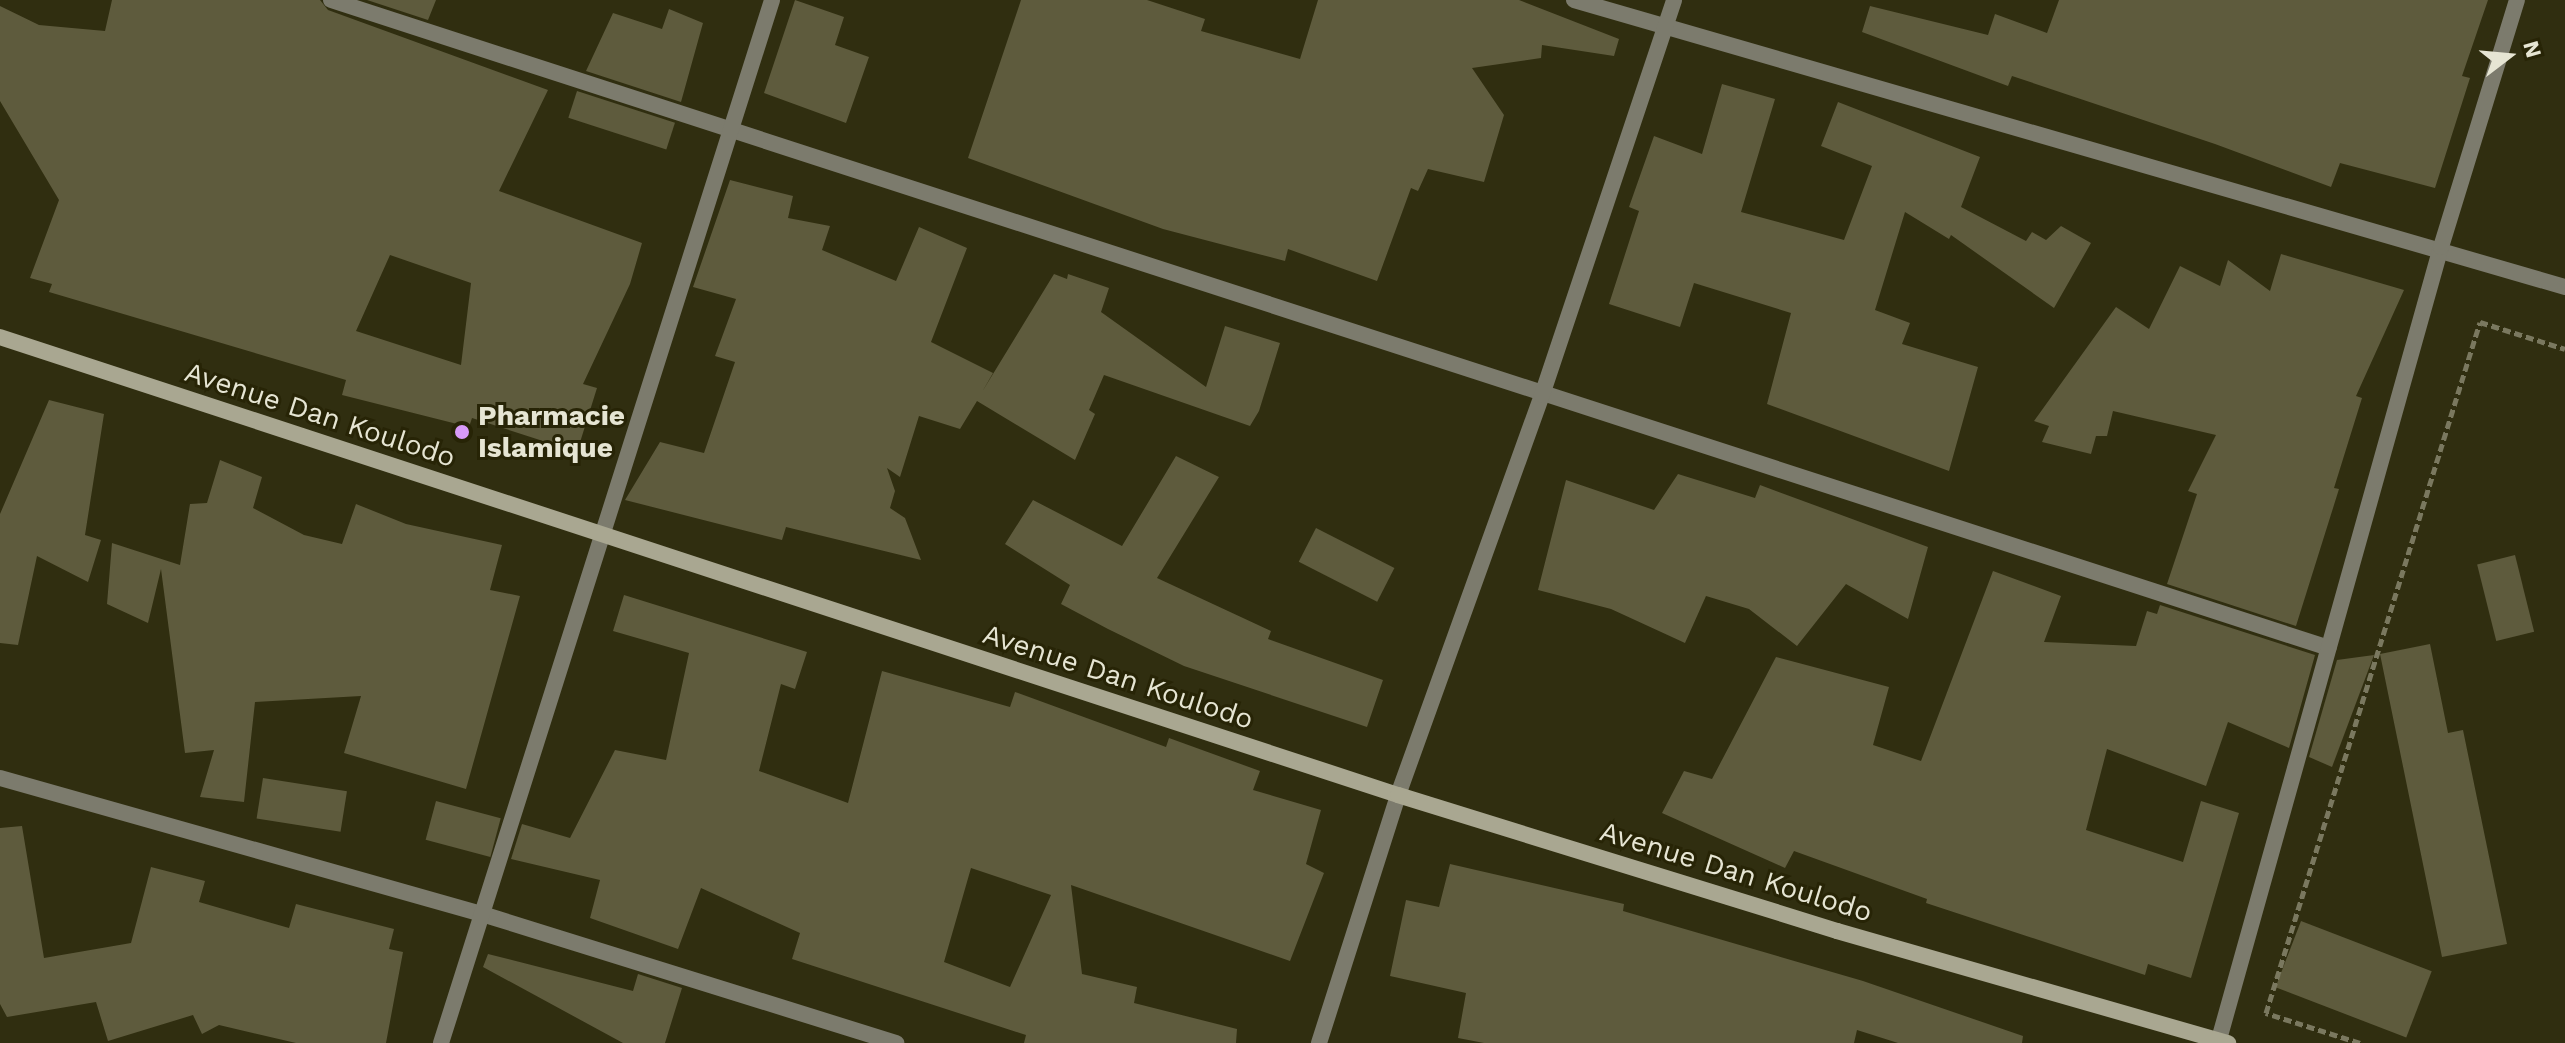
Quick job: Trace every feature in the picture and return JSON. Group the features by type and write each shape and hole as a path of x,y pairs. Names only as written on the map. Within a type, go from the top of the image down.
{"street":[{"path":"331,0 2329,648"},
{"path":"441,1043 772,0"},
{"path":"1574,0 1666,29 2441,247 2565,287"},
{"path":"1319,1043 1398,795 1542,395 1674,0"},
{"path":"2221,1042 2441,247 2517,0"},
{"name":"Avenue Dan Koulodo","path":"0,337 1398,795 1837,931 2221,1042"},
{"path":"0,778 482,914 896,1043"}],"path":[{"path":"2360,1043 2266,1013 2480,322 2565,349"}],"building":[{"path":"112,0 320,0 328,10 548,90 499,191 642,243 630,284 583,384 597,388 577,452 472,418 469,427 342,395 346,380 49,292 52,284 30,278 59,200 0,101 0,6 39,25 105,31","holes":["390,255 471,283 461,365 356,331"]},
{"path":"367,0 436,0 428,20"},
{"path":"795,0 844,17 835,45 869,57 846,123 764,93"},
{"path":"1021,0 1147,0 1205,19 1201,31 1300,59 1318,0 1519,0 1619,39 1614,56 1542,45 1541,58 1472,68 1504,115 1484,182 1428,169 1418,191 1411,188 1377,281 1288,249 1285,261 1163,229 968,158"},
{"path":"2059,0 2488,0 2462,76 2470,78 2435,188 2340,163 2331,187 2215,144 2012,76 2008,86 1862,32 1870,6 1988,35 1995,14 2047,33"},
{"path":"669,9 703,23 681,102 586,71 613,13 662,29"},
{"path":"1722,84 1775,99 1741,212 1844,240 1872,166 1821,146 1838,102 1980,157 1961,207 2026,241 2032,232 2046,240 2061,226 2091,243 2054,308 1951,235 1949,239 1905,212 1875,310 1910,323 1902,344 1978,367 1949,471 1767,404 1791,313 1694,283 1680,327 1609,304 1639,211 1629,207 1654,136 1702,154"},
{"path":"577,91 675,123 666,149 568,118"},
{"path":"730,180 793,196 788,218 830,226 822,250 896,281 919,227 967,248 931,342 993,373 982,392 1054,274 1067,279 1068,274 1109,288 1101,312 1206,387 1225,326 1280,343 1259,411 1250,426 1104,375 1089,410 1095,414 1075,460 977,401 960,429 919,416 900,477 887,468 895,491 890,508 905,518 921,560 786,527 782,540 625,500 660,442 704,453 735,362 715,356 736,299 693,287"},
{"path":"2281,254 2404,290 2356,396 2362,398 2334,488 2339,489 2296,626 2167,584 2197,494 2188,491 2216,435 2113,411 2107,436 2096,436 2091,454 2042,442 2049,426 2034,421 2116,307 2149,329 2180,266 2220,286 2228,260 2270,291"},
{"path":"49,400 104,414 85,535 101,540 88,582 37,556 18,645 0,643 0,514"},
{"path":"1176,456 1219,477 1157,578 1271,631 1268,639 1383,680 1367,727 1184,666 1108,629 1061,604 1070,585 1005,544 1033,500 1122,546"},
{"path":"220,460 262,477 253,508 304,535 342,544 356,504 406,524 502,545 490,590 520,596 466,789 344,753 361,696 255,702 244,802 200,797 214,750 185,753 161,569 148,623 107,604 112,543 180,565 190,504 207,503"},
{"path":"1678,474 1755,498 1760,485 1928,547 1908,619 1846,584 1797,646 1749,609 1706,596 1685,643 1611,609 1538,590 1566,480 1654,510"},
{"path":"1316,528 1394,568 1377,602 1299,562"},
{"path":"2515,555 2534,632 2496,641 2477,564"},
{"path":"1993,571 2061,596 2044,642 2136,646 2147,611 2157,614 2160,605 2315,655 2289,748 2228,722 2206,786 2107,749 2086,830 2183,862 2201,801 2239,813 2191,978 2148,964 2145,975 1926,903 1927,899 1794,851 1785,868 1662,813 1684,771 1712,779 1776,657 1889,687 1873,745 1921,761"},
{"path":"624,595 807,652 795,689 781,684 759,771 848,803 882,671 1010,707 1015,692 1166,747 1169,738 1260,771 1253,790 1321,810 1306,864 1324,873 1290,961 1071,885 1082,974 1137,987 1134,1003 1237,1029 1236,1043 1024,1043 1026,1035 792,959 800,933 701,888 678,949 590,918 600,880 511,859 522,824 570,838 615,750 666,760 689,653 613,631","holes":["971,868 1051,895 1010,987 944,962"]},
{"path":"2430,644 2448,733 2463,730 2507,944 2442,957 2380,654"},
{"path":"2374,655 2332,767 2309,757 2337,660"},
{"path":"263,778 347,791 341,832 257,818"},
{"path":"436,801 501,818 490,857 426,840"},
{"path":"22,826 44,958 131,943 151,867 205,881 199,902 289,928 296,904 394,929 389,949 403,952 386,1043 296,1043 219,1025 202,1034 193,1015 108,1041 96,1002 7,1017 0,1004 0,828"},
{"path":"1450,864 1624,904 1623,911 1863,981 2023,1036 2022,1043 1898,1043 1857,1030 1854,1043 1484,1043 1458,1038 1466,993 1390,976 1406,900 1439,907"},
{"path":"2301,921 2432,971 2406,1037 2276,987"},
{"path":"488,954 633,991 638,974 682,988 665,1043 623,1043 483,967"}],"place":[{"name":"Pharmacie Islamique","path":"462,432"}]}
